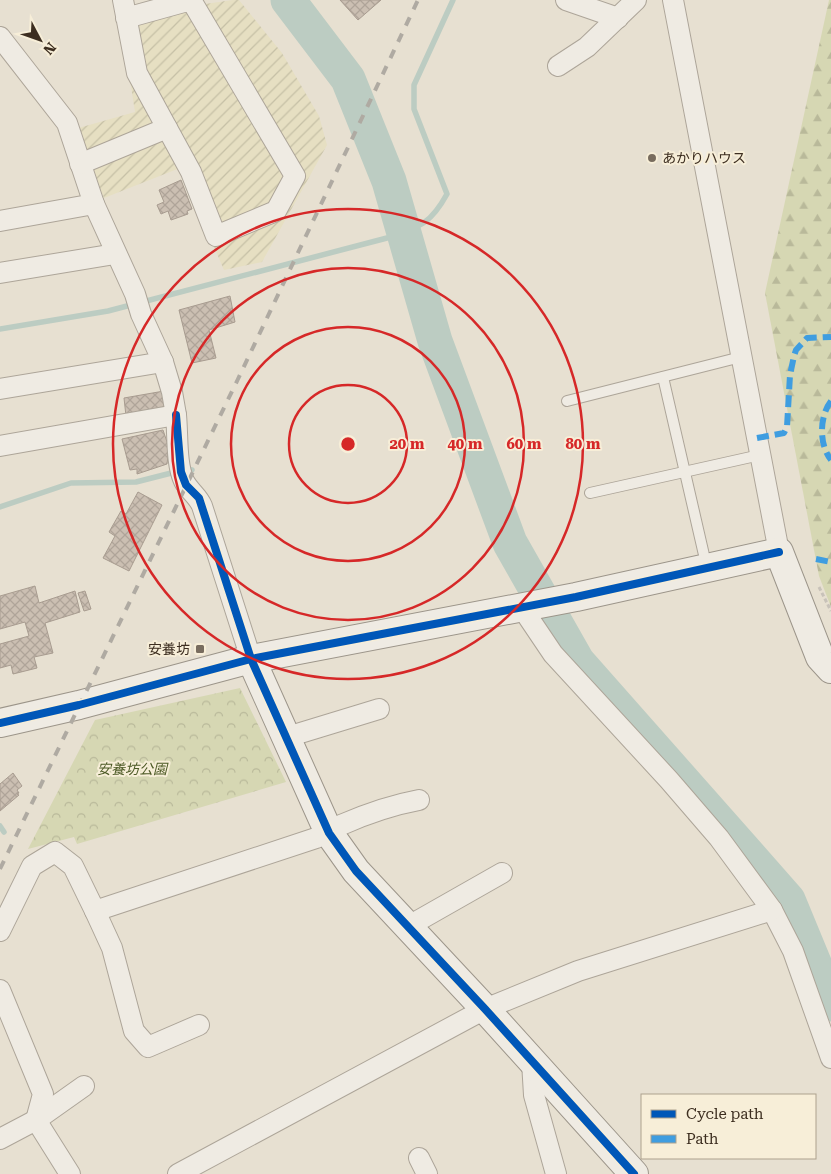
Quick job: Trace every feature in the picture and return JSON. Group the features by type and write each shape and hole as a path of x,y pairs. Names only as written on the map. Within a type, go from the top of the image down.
{"street":[{"path":"191,0 296,176 276,211 216,236 190,172 137,73 125,9 191,0"},
{"path":"566,0 618,18"},
{"path":"558,66 587,47 636,0"},
{"path":"673,0 779,552 820,657 831,669"},
{"path":"0,37 66,123 94,204 115,254 135,294 141,314 163,362 172,392 181,472 186,486 199,498 251,659 330,833 356,871 485,1009 634,1174"},
{"path":"80,164 167,128"},
{"path":"0,221 94,204"},
{"path":"0,273 115,254"},
{"path":"0,389 163,362"},
{"path":"0,446 176,415"},
{"path":"0,723 79,705 251,659 522,608 779,552"},
{"path":"522,608 553,654 719,838 772,910 794,951 831,1058"},
{"path":"285,736 379,709"},
{"path":"96,911 330,833 338,826 392,805 420,800"},
{"path":"0,931 32,866 55,852 73,866 96,911 112,948 134,1031 148,1048 199,1025"},
{"path":"407,926 502,873"},
{"path":"178,1174 485,1009 578,971 772,910"},
{"path":"0,990 43,1094 36,1120 70,1174"},
{"path":"532,1062 534,1094 556,1174"},
{"path":"0,1139 36,1120 84,1086"}],"lane":[{"path":"567,401 741,357"},
{"path":"663,376 707,569"},
{"path":"590,493 760,455"}],"shaded area":[{"path":"239,0 282,53 319,116 327,145 262,262 224,270 180,168 104,198 75,129 135,112 120,16"}],"green space":[{"path":"829,0 831,0 831,607 819,576 765,293"},
{"name":"安養坊公園","path":"240,688 286,782 77,844 74,837 28,849 95,720"}],"building":[{"path":"340,0 381,0 358,20"},
{"path":"181,180 192,209 187,211 188,214 171,220 168,211 161,214 157,205 164,202 159,190"},
{"path":"230,296 235,322 209,330 216,358 192,363 179,310"},
{"path":"164,391 168,409 126,416 124,398"},
{"path":"163,430 169,448 167,464 137,474 137,469 130,470 122,439"},
{"path":"138,492 162,505 129,571 103,558 115,536 109,532 121,511 126,514"},
{"path":"35,586 39,603 75,591 80,612 45,623 53,653 34,657 37,668 13,674 11,665 0,668 0,644 29,636 25,622 0,629 0,596"},
{"path":"85,591 91,609 84,611 78,593"},
{"path":"13,773 22,786 17,790 19,795 0,811 0,784"}],"waterway":[{"path":"288,0 348,79 389,181 435,341 510,543 577,661 788,900 831,1004"},
{"path":"0,329 108,311 387,238 416,227 429,219 447,194 414,109 414,85 453,0"},
{"path":"0,507 71,483 136,482 187,469 192,470"},
{"path":"0,826 4,832"}],"railway":[{"path":"0,869 238,379 418,0"}],"marked path":[{"path":"757,438 784,433 787,427 790,375 796,350 807,338 831,337"},
{"path":"831,401 824,415 822,431 824,447 831,460"},
{"path":"816,559 831,562"}],"cycle path":[{"path":"176,415 181,472 186,485 199,498 251,659 329,833 356,871 485,1009 634,1174"},
{"path":"0,723 79,705 251,659 576,597 779,552"}],"place":[{"name":"あかりハウス","path":"652,158"},
{"name":"安養坊","path":"200,649"}]}
